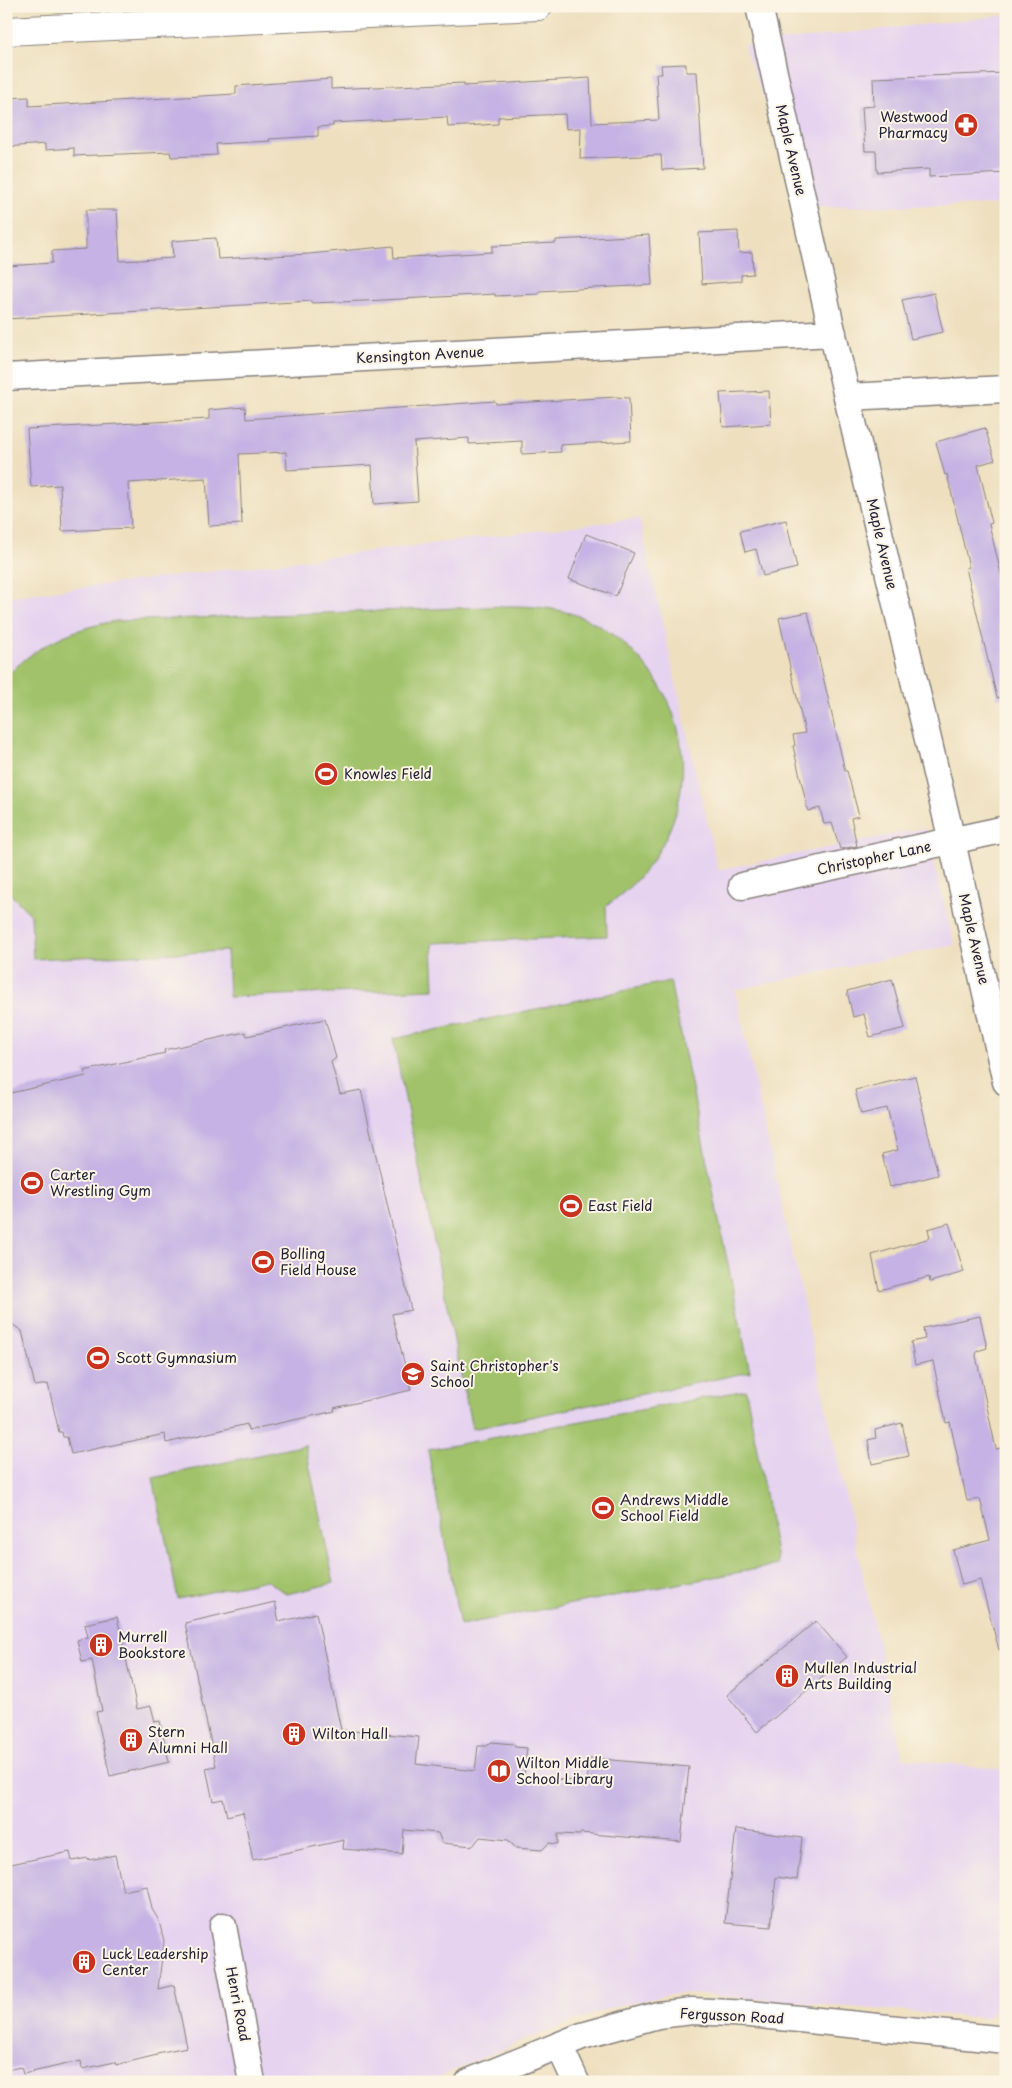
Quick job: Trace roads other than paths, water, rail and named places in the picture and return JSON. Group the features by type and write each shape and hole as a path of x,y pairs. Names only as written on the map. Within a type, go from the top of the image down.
{"main road":[{"path":"6,31 328,11 538,6"}],"street":[{"name":"Maple Avenue","path":"759,6 847,397 952,841 1006,1082"},
{"name":"Kensington Avenue","path":"6,377 833,333"},
{"path":"847,397 1006,389"},
{"name":"Christopher Lane","path":"742,886 1006,829"},
{"name":"Henri Road","path":"223,1926 252,2082"},
{"name":"Fergusson Road","path":"469,2082 582,2036 658,2015 692,2011 750,2014 1006,2040"},
{"path":"559,2045 576,2082"}],"place":[{"name":"Westwood Pharmacy","path":"966,125"},
{"name":"Knowles Field","path":"326,774"},
{"name":"Carter Wrestling Gym","path":"32,1183"},
{"name":"East Field","path":"571,1206"},
{"name":"Bolling Field House","path":"263,1262"},
{"name":"Scott Gymnasium","path":"98,1358"},
{"name":"Saint Christopher's School","path":"413,1374"},
{"name":"Andrews Middle School Field","path":"603,1508"},
{"name":"Murrell Bookstore","path":"101,1645"},
{"name":"Mullen Industrial Arts Building","path":"787,1676"},
{"name":"Wilton Hall","path":"294,1734"},
{"name":"Stern Alumni Hall","path":"131,1740"},
{"name":"Wilton Middle School Library","path":"499,1771"},
{"name":"Luck Leadership Center","path":"84,1962"}]}
